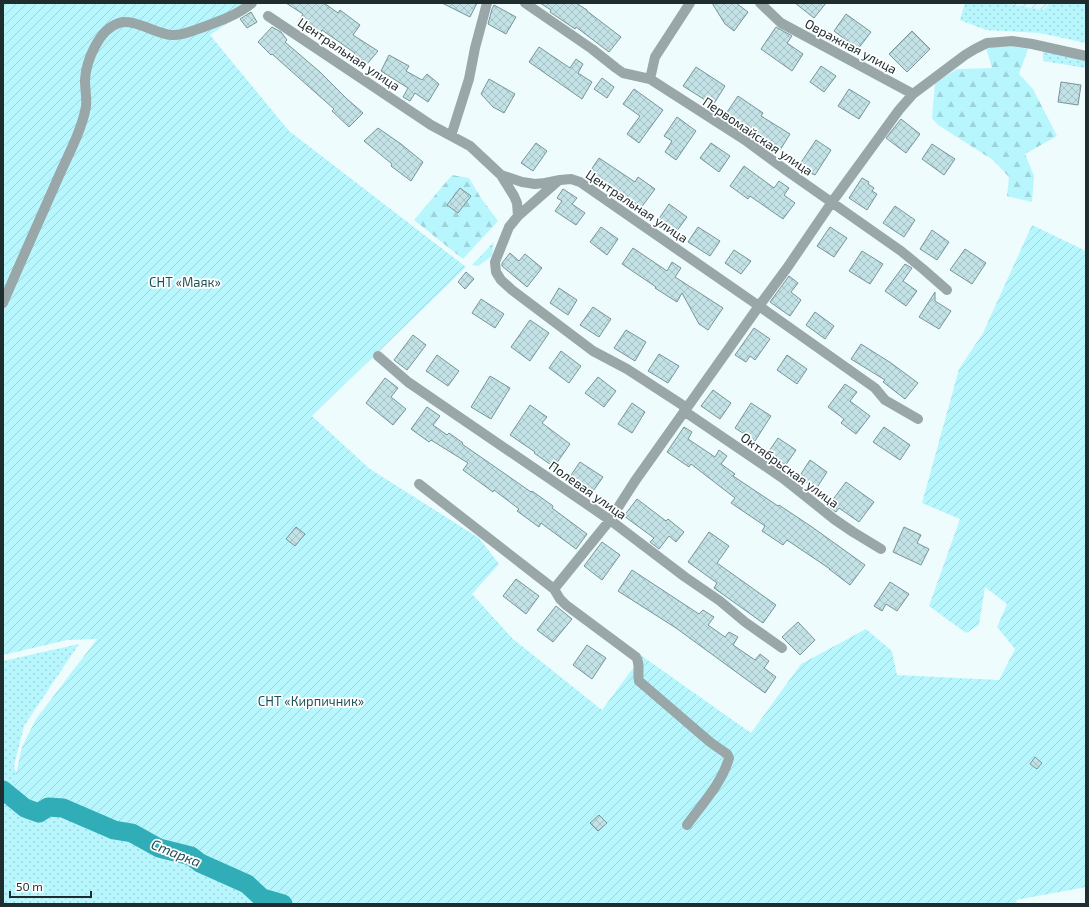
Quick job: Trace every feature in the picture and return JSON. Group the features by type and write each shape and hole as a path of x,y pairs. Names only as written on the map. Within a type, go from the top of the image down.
{"street":[{"path":"3,303 61,170 75,143 86,108 86,71 96,44 102,35 111,27 120,22 129,22 170,35 180,35 225,20 252,3"},
{"path":"450,136 469,79 475,48 487,3"},
{"name":"Первомайская улица","path":"526,3 592,49 616,68 623,72 650,80 745,140 787,172 901,251 947,290"},
{"path":"650,80 655,57 690,3"},
{"name":"Овражная улица","path":"760,3 781,23 913,94"},
{"name":"Центральная улица","path":"268,16 432,125 470,146 501,175 522,182 535,184 560,180 580,182 874,388 885,400 918,418"},
{"path":"554,589 610,520 635,481 787,268 832,202 899,110 913,94 975,49 988,44 1012,41 1086,56"},
{"path":"501,175 517,203 518,216"},
{"path":"518,216 560,180"},
{"name":"Октябрьская улица","path":"518,216 509,228 495,262 496,272 501,280 512,290 593,350 627,369 784,479 840,524 881,549"},
{"name":"Полевая улица","path":"378,356 408,382 610,520 685,577 720,601 745,622 782,648"},
{"path":"419,484 554,589 566,605 636,657 639,662 639,681 710,742 727,754 729,758 727,766 713,790 687,824"}],"shaded area":[{"path":"972,3 1063,3 1049,23"}],"green space":[{"name":"СНТ «Кирпичник»","path":"3,3 256,3 210,35 289,131 466,267 312,416 370,469 479,538 499,564 472,594 513,639 602,710 642,656 751,733 801,664 866,629 892,651 897,675 999,680 1015,649 997,627 1007,604 985,587 979,625 966,633 929,606 960,519 922,503 959,369 983,333 1032,225 1086,251 1086,887 1016,900 1017,904 283,904 262,898 247,884 200,863 191,856 159,848 132,833 114,830 63,808 48,807 39,813 25,808 11,796 22,747 36,719 97,639 67,640 3,655"},
{"path":"965,3 1001,3 1044,10 1050,3 1086,3 1086,43 1040,33 986,30 960,20"},
{"path":"1007,45 1028,49 1019,74 1033,89 1057,136 1025,154 1034,176 1032,202 1007,196 1009,177 993,160 938,125 932,118 935,83 957,69 992,68 986,48"},
{"path":"1043,49 1086,57 1086,68 1043,61"},
{"path":"452,175 469,178 481,198 498,221 463,259 414,220"},
{"path":"494,242 492,256 478,266 472,265"},
{"path":"79,644 24,726 14,766 15,770 41,797 71,797 76,816 113,832 132,836 157,850 189,858 200,866 246,886 260,900 275,904 3,904 3,661"}],"building":[{"path":"286,3 324,3 338,13 340,10 360,25 353,35 378,51 367,64 354,54 355,53 322,30 321,33 299,21 303,14"},
{"path":"442,3 477,3 470,17"},
{"path":"540,3 576,3 621,37 609,52 576,27 575,29 550,12 551,10"},
{"path":"712,3 736,3 748,12 734,31 725,24"},
{"path":"795,3 826,3 814,18"},
{"path":"494,5 516,17 506,34 488,24"},
{"path":"251,12 257,22 247,28 240,19"},
{"path":"846,14 871,32 858,49 834,31"},
{"path":"272,27 281,32 287,40 285,42 320,72 363,113 349,127 332,111 334,109 258,42"},
{"path":"776,27 792,36 787,43 803,54 792,71 761,49"},
{"path":"912,31 930,49 907,72 889,54"},
{"path":"539,47 570,68 576,59 583,64 578,73 592,82 582,99 529,62"},
{"path":"389,55 409,66 406,71 422,80 427,74 439,84 428,102 415,93 410,101 403,97 408,88 381,71"},
{"path":"821,66 836,76 824,92 810,82"},
{"path":"696,67 725,86 713,105 683,86"},
{"path":"602,78 614,87 607,98 594,89"},
{"path":"489,79 515,94 504,113 493,107 481,94"},
{"path":"1061,82 1081,85 1078,105 1058,102"},
{"path":"634,89 663,110 639,143 627,134 640,116 623,104"},
{"path":"849,89 870,102 859,119 838,106"},
{"path":"738,96 763,113 761,116 790,134 780,150 725,115"},
{"path":"677,117 696,131 676,160 665,152 672,141 664,136"},
{"path":"901,119 920,134 906,153 886,138"},
{"path":"378,128 423,162 411,181 391,166 392,164 364,141"},
{"path":"816,140 831,150 815,175 806,171 800,164"},
{"path":"536,143 547,151 533,171 521,163"},
{"path":"711,143 730,156 719,172 700,158"},
{"path":"932,144 955,159 944,175 922,159"},
{"path":"599,158 635,182 638,177 655,189 640,209 589,173"},
{"path":"744,166 774,188 779,181 789,188 784,195 795,203 783,219 750,196 748,199 730,186"},
{"path":"862,178 869,182 868,184 874,188 872,191 877,194 867,210 849,198"},
{"path":"460,188 471,196 458,213 447,205"},
{"path":"563,189 577,198 572,204 585,213 576,225 555,211 562,201 557,198"},
{"path":"669,204 687,217 676,232 658,220"},
{"path":"895,206 915,220 904,237 883,223"},
{"path":"601,227 618,239 607,255 590,242"},
{"path":"698,227 720,241 710,256 688,242"},
{"path":"830,227 847,238 834,257 817,246"},
{"path":"932,230 949,242 937,260 920,249"},
{"path":"633,248 667,271 672,262 681,268 675,277 723,308 708,330 699,324 682,293 677,302 622,264"},
{"path":"965,249 986,263 972,284 950,270"},
{"path":"734,250 751,261 741,274 725,263"},
{"path":"862,251 883,264 870,284 849,271"},
{"path":"510,253 519,261 525,254 542,268 527,287 502,266 502,263"},
{"path":"905,264 912,268 903,281 917,291 906,306 885,291"},
{"path":"466,272 474,279 465,289 458,282"},
{"path":"789,276 798,283 791,292 801,300 790,316 770,302"},
{"path":"559,288 577,300 568,315 550,303"},
{"path":"935,292 935,301 951,311 939,329 919,317"},
{"path":"481,299 504,314 495,328 472,313"},
{"path":"593,307 611,319 599,337 580,325"},
{"path":"815,312 834,326 825,339 806,325"},
{"path":"530,320 549,333 530,361 511,347"},
{"path":"754,328 770,339 755,360 750,356 746,362 735,355"},
{"path":"626,330 646,342 635,361 614,348"},
{"path":"413,335 426,345 407,370 394,360"},
{"path":"861,344 891,363 918,383 905,399 883,382 885,380 851,359"},
{"path":"561,351 581,366 569,383 549,368"},
{"path":"659,354 679,366 668,383 648,371"},
{"path":"437,355 459,371 448,386 426,371"},
{"path":"787,355 807,369 797,384 777,370"},
{"path":"490,376 510,388 491,419 471,407"},
{"path":"598,377 616,391 604,407 585,393"},
{"path":"385,378 398,388 391,397 406,409 393,425 366,403"},
{"path":"845,384 857,392 850,401 870,416 856,434 841,423 844,419 828,407"},
{"path":"713,390 731,403 720,419 701,406"},
{"path":"632,403 645,412 632,433 618,424"},
{"path":"751,403 771,416 755,441 735,428"},
{"path":"530,405 547,417 542,423 570,444 554,467 510,435"},
{"path":"427,407 440,416 433,425 447,435 449,433 463,443 462,444 531,492 532,491 587,534 576,549 541,523 539,527 517,511 519,509 494,490 493,492 463,470 468,463 431,440 429,442 411,429"},
{"path":"684,427 692,432 688,439 715,457 719,450 727,456 721,464 735,474 733,476 812,527 865,565 850,585 830,569 787,540 783,545 762,531 765,526 731,503 735,498 691,464 689,467 667,452"},
{"path":"884,427 910,445 900,460 873,442"},
{"path":"778,438 796,450 783,469 770,461 769,451"},
{"path":"810,460 827,472 816,489 799,477"},
{"path":"580,462 603,477 591,494 569,478"},
{"path":"846,482 874,502 859,522 839,508 836,512 828,506"},
{"path":"637,499 666,521 668,519 684,532 676,542 669,536 659,549 650,542 654,538 624,516"},
{"path":"296,527 305,534 295,546 286,539"},
{"path":"904,527 921,535 917,543 929,549 921,565 893,552"},
{"path":"709,532 729,546 717,563 776,605 763,623 714,588 717,583 688,562"},
{"path":"602,542 620,555 602,580 584,566"},
{"path":"632,570 699,614 703,610 714,617 708,625 725,637 729,632 738,637 733,645 755,660 760,654 769,661 764,668 776,677 765,693 676,628 618,591"},
{"path":"516,579 539,596 526,614 503,596"},
{"path":"890,582 909,594 897,611 886,604 882,611 874,606"},
{"path":"556,606 572,619 553,642 537,630"},
{"path":"798,622 815,640 800,655 782,637"},
{"path":"587,645 606,658 592,679 573,665"},
{"path":"1035,757 1042,763 1037,769 1030,764"},
{"path":"599,815 607,823 598,831 590,823"}],"waterway":[{"name":"Старка","path":"3,790 25,808 39,813 48,807 63,808 114,830 132,833 159,848 191,856 200,863 247,884 262,898 283,904"}],"park label":[{"name":"СНТ «Маяк»","path":"185,282"}]}
